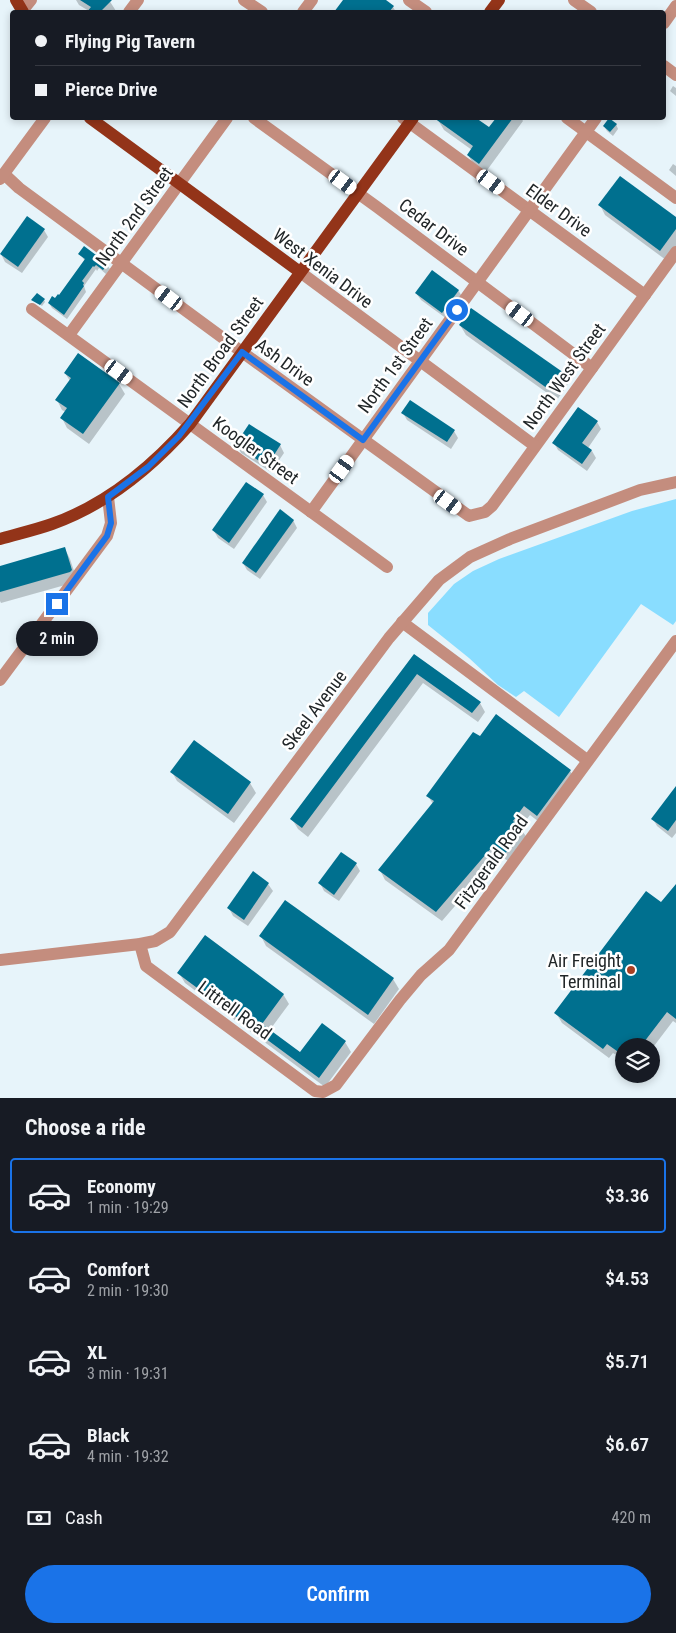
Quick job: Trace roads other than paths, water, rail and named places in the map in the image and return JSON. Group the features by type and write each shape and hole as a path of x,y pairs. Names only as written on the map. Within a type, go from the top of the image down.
{"main road":[{"name":"West Xenia Drive","path":"93,120 300,272"},
{"name":"North Broad Street","path":"0,539 52,524 88,508 108,497 148,467 164,452 190,424 358,193 407,120"}],"street":[{"path":"21,8 31,0"},
{"path":"244,0 259,10"},
{"path":"409,0 423,10"},
{"path":"574,0 588,10"},
{"path":"666,20 676,6"},
{"path":"666,68 676,76"},
{"path":"2,177 45,120"},
{"name":"North 2nd Street","path":"69,335 226,120"},
{"name":"Cedar Drive","path":"257,120 477,281 592,368"},
{"name":"Elder Drive","path":"409,120 645,295"},
{"path":"570,120 676,198"},
{"name":"North 1st Street","path":"311,512 594,120"},
{"name":"Ash Drive","path":"2,177 122,262 462,512 469,516 477,515"},
{"name":"North West Street","path":"477,515 485,512 492,506 676,252"},
{"name":"West Xenia Drive","path":"300,272 535,446"},
{"name":"Koogler Street","path":"32,309 387,567"},
{"name":"Skeel Avenue","path":"0,960 140,944 155,941 170,932 402,622 439,580 457,565 479,552 640,490 676,482"},
{"path":"0,680 107,536 111,523 108,497"},
{"path":"402,622 587,760"},
{"name":"Fitzgerald Road","path":"323,1092 336,1085 400,1000 421,975 449,950 676,641"},
{"name":"Littrell Road","path":"140,944 146,966 315,1091 323,1092"}],"place":[{"name":"Air Freight Terminal","path":"631,970"}]}
